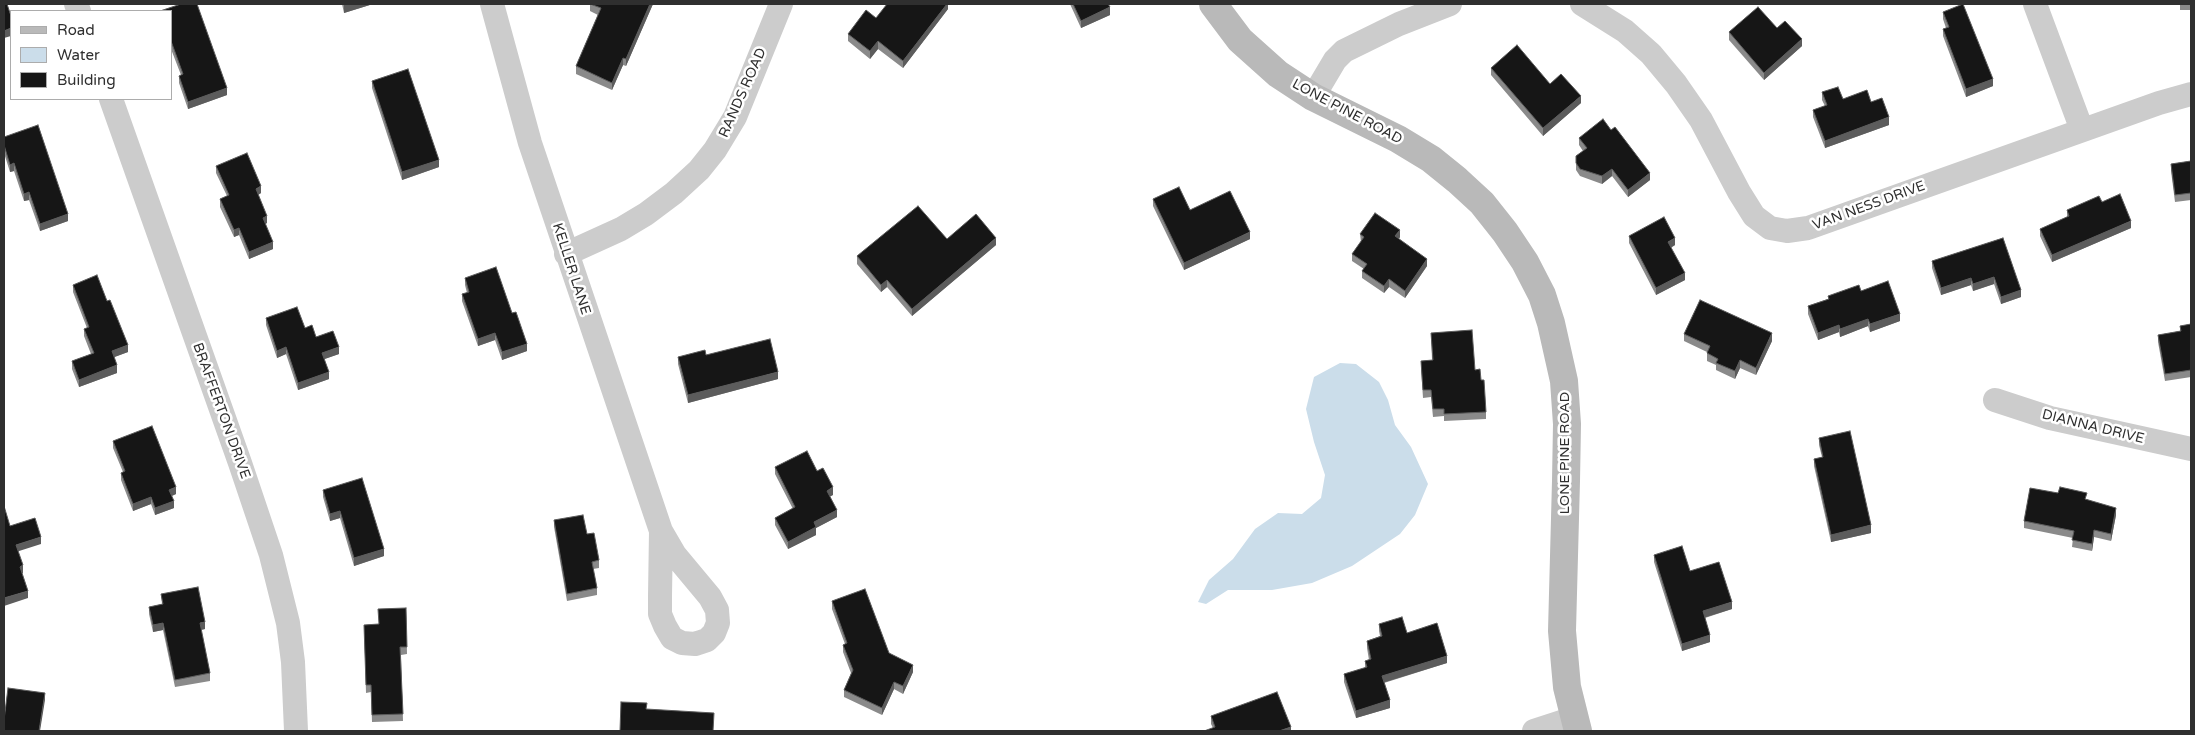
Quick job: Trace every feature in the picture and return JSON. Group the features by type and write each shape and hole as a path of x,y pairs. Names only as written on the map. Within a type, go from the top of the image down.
{"street":[{"name":"KELLER LANE","path":"492,4 530,143 661,531"},
{"name":"RANDS ROAD","path":"566,254 621,229 646,214 674,193 699,170 715,150 735,117 781,4"},
{"name":"LONE PINE ROAD","path":"1213,4 1240,40 1278,74 1313,97 1398,139 1431,159 1458,180 1482,203 1505,232 1525,262 1542,294 1556,342 1564,381 1566,442 1562,630 1567,687 1576,725"},
{"path":"1313,97 1335,60 1344,51 1399,24 1450,4"},
{"name":"VAN NESS DRIVE","path":"1582,4 1625,31 1650,54 1676,84 1701,120 1739,192 1754,216 1770,228 1787,230 1808,228 2158,103 2191,94"},
{"path":"2035,4 2082,130"},
{"name":"BRAFFERTON DRIVE","path":"110,100 240,463 273,564 288,622 293,662 296,731"},
{"name":"DIANNA DRIVE","path":"1995,400 2050,418 2191,450"},
{"path":"1534,731 1576,725"}],"water":[{"path":"1340,363 1356,364 1379,382 1388,400 1395,425 1411,447 1428,484 1415,515 1400,534 1352,566 1312,583 1272,590 1228,590 1206,604 1198,602 1209,580 1233,559 1255,529 1278,513 1302,514 1321,498 1325,475 1306,409 1314,377"}],"building":[{"path":"4,4 7,4 10,13 10,28 4,31"},
{"path":"181,4 197,4 227,88 188,102 179,76 183,74 172,44 172,10 163,10"},
{"path":"590,4 650,4 626,59 623,58 612,83 576,66 601,8"},
{"path":"887,4 947,4 903,61 878,41 870,51 848,34 866,10 876,18"},
{"path":"1073,4 1108,4 1110,7 1081,21"},
{"path":"1963,4 1993,79 1966,89 1943,29 1949,27 1943,12"},
{"path":"1758,7 1777,28 1785,21 1802,39 1764,73 1729,32"},
{"path":"1517,45 1550,84 1561,74 1581,96 1543,128 1491,68"},
{"path":"408,69 439,160 402,172 372,81"},
{"path":"1838,87 1843,99 1867,90 1871,102 1882,98 1889,117 1825,141 1813,110 1827,105 1822,92"},
{"path":"1603,119 1611,130 1615,127 1650,173 1628,190 1612,169 1602,176 1580,169 1576,163 1576,156 1587,148 1579,138"},
{"path":"38,125 68,214 40,224 29,192 24,194 14,163 10,165 4,145 4,137"},
{"path":"247,153 261,186 256,189 267,216 263,218 273,242 249,252 239,228 234,230 220,199 229,195 216,166"},
{"path":"2191,161 2191,193 2175,195 2171,164"},
{"path":"1179,187 1190,210 1230,191 1250,232 1184,263 1153,199"},
{"path":"2120,194 2131,221 2052,255 2040,229 2069,216 2067,210 2099,196 2102,202"},
{"path":"918,206 947,239 976,214 996,238 912,309 887,280 881,285 857,256"},
{"path":"1375,213 1400,230 1395,236 1427,259 1405,291 1389,279 1384,286 1362,271 1367,264 1352,254 1364,237 1360,234"},
{"path":"1664,217 1675,238 1668,242 1685,273 1656,288 1629,236"},
{"path":"2003,238 2021,290 2001,297 1994,277 1973,284 1971,278 1941,288 1932,261"},
{"path":"496,267 512,313 516,312 527,344 502,352 495,333 478,339 462,294 469,292 465,278"},
{"path":"97,275 107,301 110,300 128,345 112,351 117,365 79,380 72,361 94,353 84,329 89,327 73,285"},
{"path":"1888,281 1900,314 1870,324 1868,319 1840,329 1839,325 1818,333 1808,306 1829,299 1828,296 1859,285 1861,291"},
{"path":"1700,300 1772,333 1756,368 1740,360 1735,371 1716,363 1718,359 1707,353 1710,346 1684,334"},
{"path":"297,307 305,328 312,325 316,337 333,331 339,347 322,353 329,372 298,383 286,347 277,351 266,318"},
{"path":"2191,324 2191,370 2165,374 2158,335 2181,331 2180,326"},
{"path":"1472,330 1475,370 1480,369 1481,380 1484,380 1486,412 1444,414 1444,409 1433,409 1431,390 1423,390 1421,361 1433,360 1431,333"},
{"path":"770,339 778,372 688,395 678,357 705,350 706,355"},
{"path":"152,426 176,487 169,490 174,501 155,508 151,497 133,504 121,473 125,471 113,441"},
{"path":"1850,431 1871,525 1831,535 1814,459 1823,457 1819,438"},
{"path":"807,451 817,471 823,468 833,487 827,491 837,510 814,522 816,527 788,542 775,518 795,507 775,467"},
{"path":"362,478 384,549 354,558 340,511 330,514 323,490"},
{"path":"2060,487 2087,493 2085,499 2116,508 2111,534 2094,530 2092,544 2072,540 2074,531 2024,521 2030,488 2058,493"},
{"path":"4,506 10,526 35,518 41,537 16,545 23,565 20,567 28,591 4,598"},
{"path":"583,515 587,534 594,533 599,560 592,562 597,588 567,594 554,520"},
{"path":"1682,546 1690,571 1719,562 1732,602 1703,611 1710,635 1682,644 1654,555"},
{"path":"198,587 205,622 200,623 210,673 175,680 163,623 153,625 149,607 163,604 161,594"},
{"path":"865,589 889,653 913,665 903,686 894,682 882,708 844,690 853,670 843,645 847,643 832,601"},
{"path":"406,608 407,647 400,647 403,714 372,715 371,685 366,685 364,625 379,624 378,609"},
{"path":"1402,617 1407,633 1437,623 1447,656 1382,676 1390,700 1356,711 1344,674 1367,667 1365,661 1371,659 1367,641 1382,636 1379,624"},
{"path":"8,688 45,693 39,731 4,731"},
{"path":"1277,692 1291,727 1279,731 1204,731 1215,727 1211,716"},
{"path":"621,702 647,703 646,709 714,713 713,731 620,731"}]}
